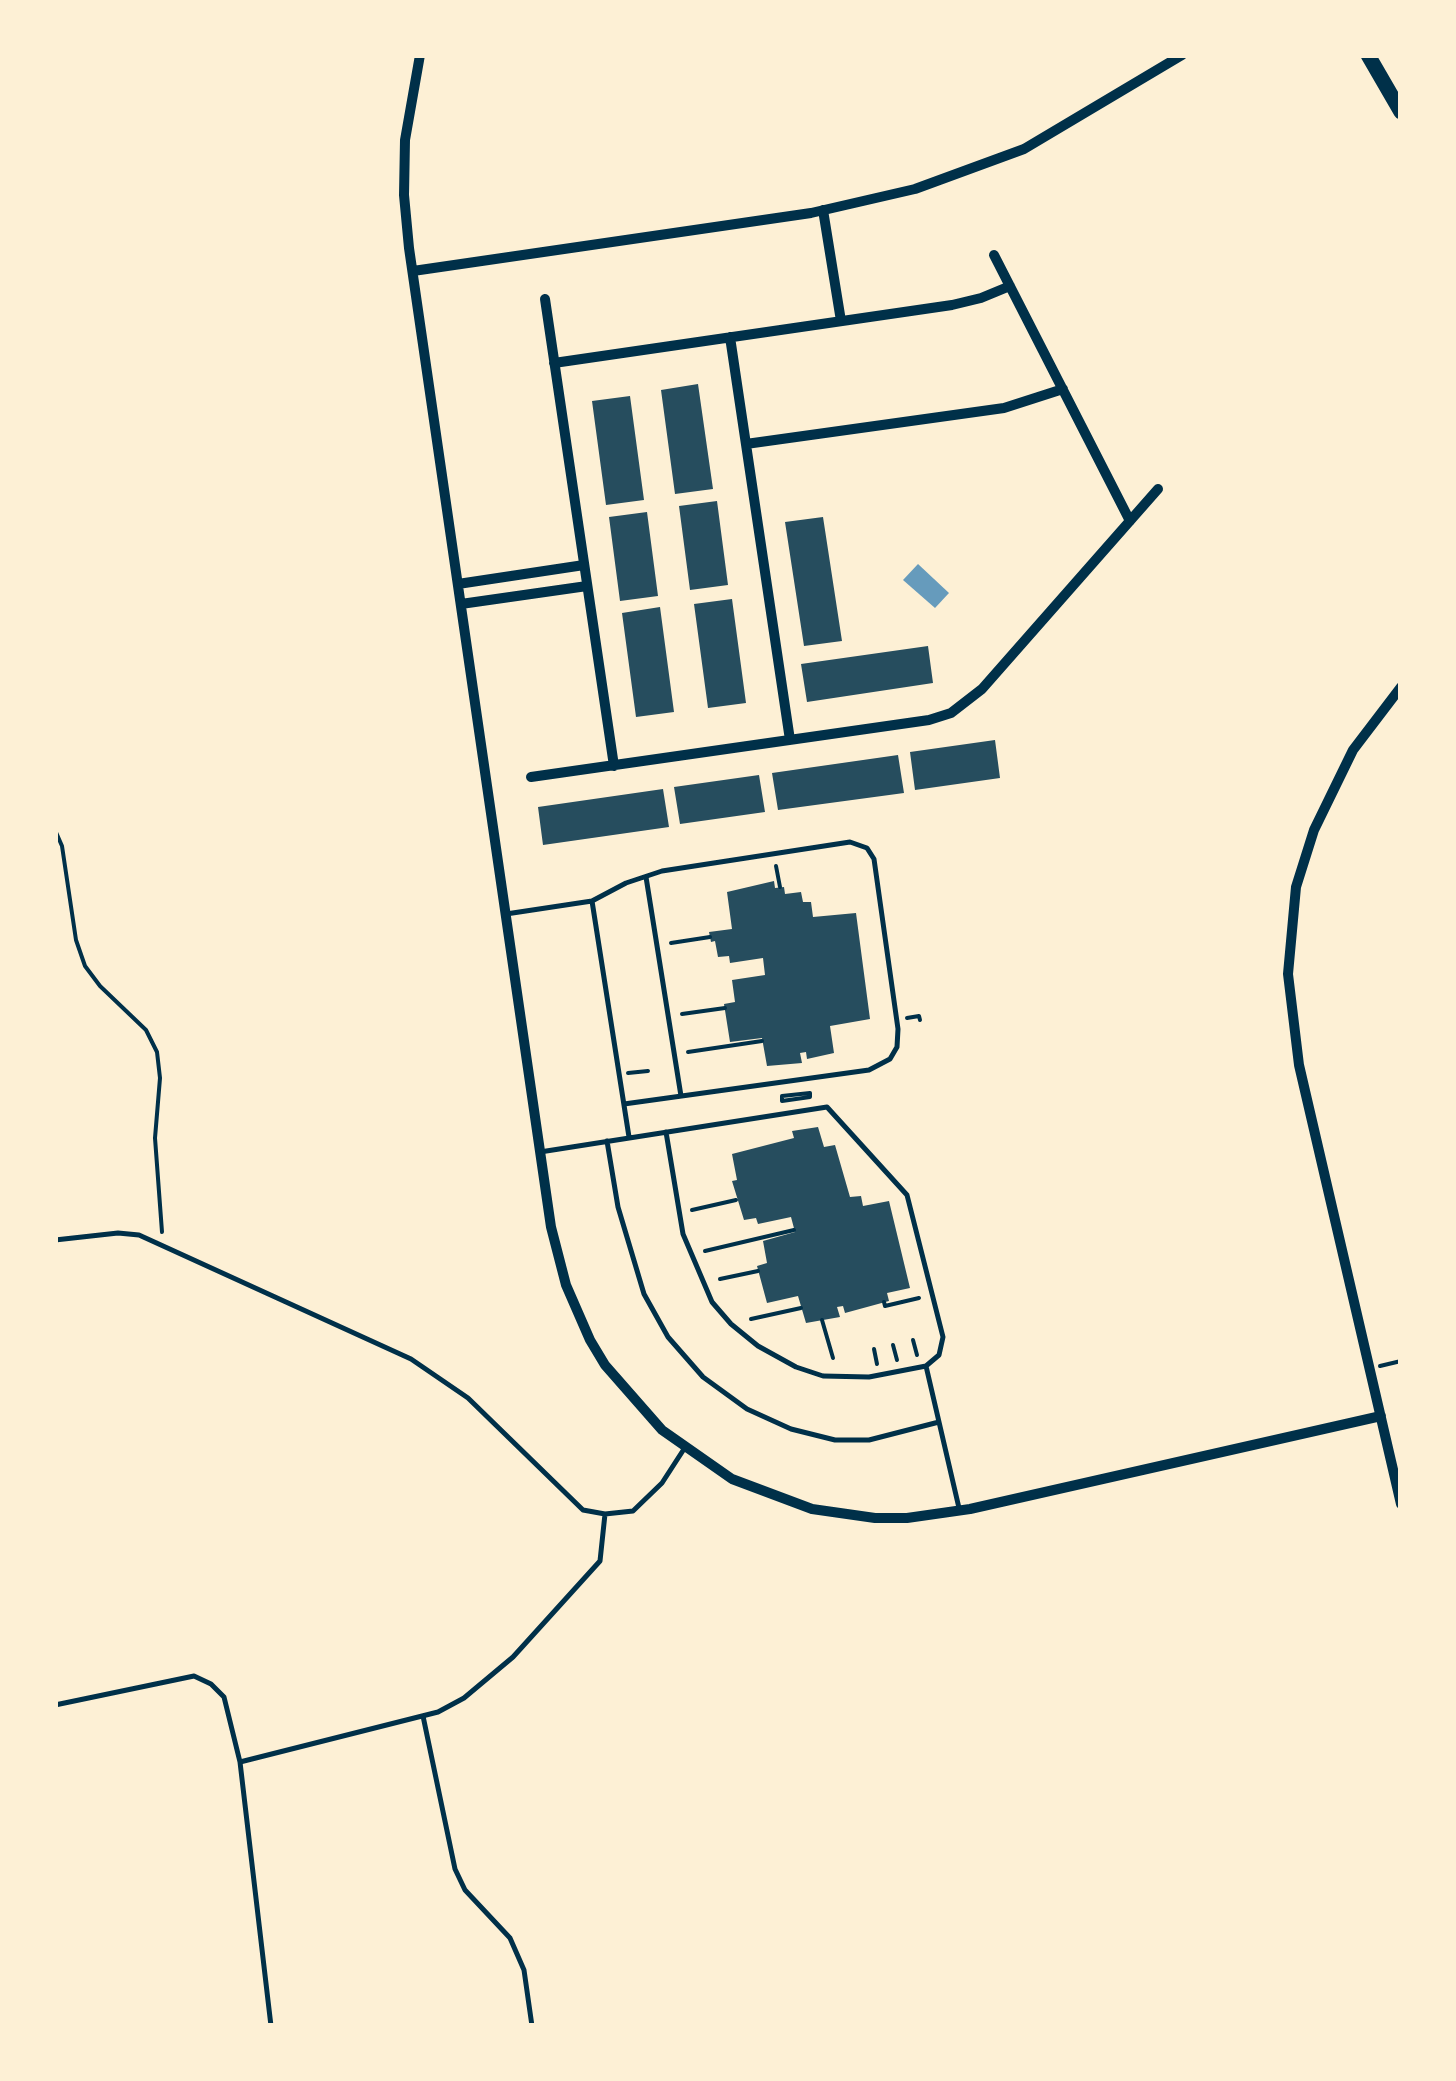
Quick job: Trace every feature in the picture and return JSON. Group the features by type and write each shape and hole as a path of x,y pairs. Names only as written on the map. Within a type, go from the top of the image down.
{"highway":[{"path":"1368,55 1401,112"}],"street":[{"path":"420,55 408,112 406,222 540,1152 557,1256 576,1313 623,1389 684,1448 745,1485 812,1509 875,1518 960,1511 1381,1416"},
{"path":"413,271 824,210 915,190 1024,149 1182,55"},
{"path":"824,210 841,321"},
{"path":"994,255 1130,520"},
{"path":"554,363 967,302 1010,286"},
{"path":"545,299 614,766"},
{"path":"730,337 790,740"},
{"path":"746,444 1004,408 1063,389"},
{"path":"532,777 928,720 962,706 982,689 1158,490"},
{"path":"458,584 584,565"},
{"path":"461,604 587,586"},
{"path":"1401,687 1353,750 1325,802 1296,887 1289,945 1290,1005 1299,1065 1401,1504"}],"lane":[{"path":"506,914 592,901 662,871 850,842 861,844 874,859 898,1029 897,1047 890,1059 870,1070 624,1104"},
{"path":"646,877 682,1096"},
{"path":"592,901 629,1138"},
{"path":"540,1152 666,1132 827,1108 907,1195 943,1337 939,1355 923,1366 869,1378 823,1376 796,1367 758,1346 731,1324 712,1302 683,1234 666,1132"},
{"path":"608,1141 618,1207 644,1294 668,1338 703,1377 747,1408 791,1429 835,1440 869,1440 939,1422"},
{"path":"55,1240 118,1233 139,1235 412,1359 468,1398 583,1510 605,1514 634,1510 662,1482 684,1448"},
{"path":"923,1366 960,1511"},
{"path":"240,1762 424,1716 464,1698 513,1656 600,1560 605,1514"},
{"path":"55,1705 194,1676 212,1684 224,1697 240,1762 271,2026"},
{"path":"424,1716 455,1868 465,1890 510,1938 524,1970 532,2026"}],"path":[{"path":"55,830 62,846 76,940 86,966 100,986 146,1030 157,1052 160,1078 155,1138 163,1244"},
{"path":"776,866 780,887"},
{"path":"671,942 710,937"},
{"path":"682,1014 725,1008"},
{"path":"908,1018 919,1016 920,1020"},
{"path":"688,1052 762,1040"},
{"path":"620,1074 648,1070"},
{"path":"782,1096 810,1092 810,1098 790,1100"},
{"path":"692,1210 736,1200"},
{"path":"705,1251 794,1230"},
{"path":"720,1279 758,1271"},
{"path":"884,1302 885,1306 920,1298"},
{"path":"752,1319 801,1308"},
{"path":"822,1320 833,1358"},
{"path":"913,1340 923,1366"},
{"path":"1371,1368 1401,1361"}],"water":[{"path":"918,564 949,593 935,608 903,580"}],"building":[{"path":"698,384 713,489 675,494 661,390"},
{"path":"630,396 644,500 606,505 592,401"},
{"path":"717,501 728,585 690,590 679,506"},
{"path":"647,512 658,596 620,601 609,517"},
{"path":"823,517 842,641 804,646 785,522"},
{"path":"732,599 746,703 708,708 694,604"},
{"path":"660,607 674,712 636,717 622,613"},
{"path":"928,646 933,683 807,702 801,664"},
{"path":"995,740 1000,778 915,790 910,752"},
{"path":"898,755 904,793 778,810 772,773"},
{"path":"759,775 765,812 680,824 674,787"},
{"path":"663,789 669,827 543,845 538,807"},
{"path":"774,881 775,888 784,887 785,894 801,892 803,902 811,902 813,917 856,913 870,1019 830,1026 834,1053 807,1059 806,1052 800,1053 802,1063 767,1066 762,1038 730,1042 724,1004 735,1002 732,980 765,975 763,958 730,963 729,956 718,957 709,932 732,929 727,892"},
{"path":"818,1127 824,1147 835,1145 850,1197 861,1196 863,1206 889,1201 910,1288 887,1293 889,1301 845,1313 843,1306 837,1307 840,1317 806,1323 798,1296 767,1303 757,1266 767,1263 763,1241 795,1232 791,1217 758,1224 756,1218 744,1220 732,1181 737,1180 732,1154 794,1138 792,1131"}]}
